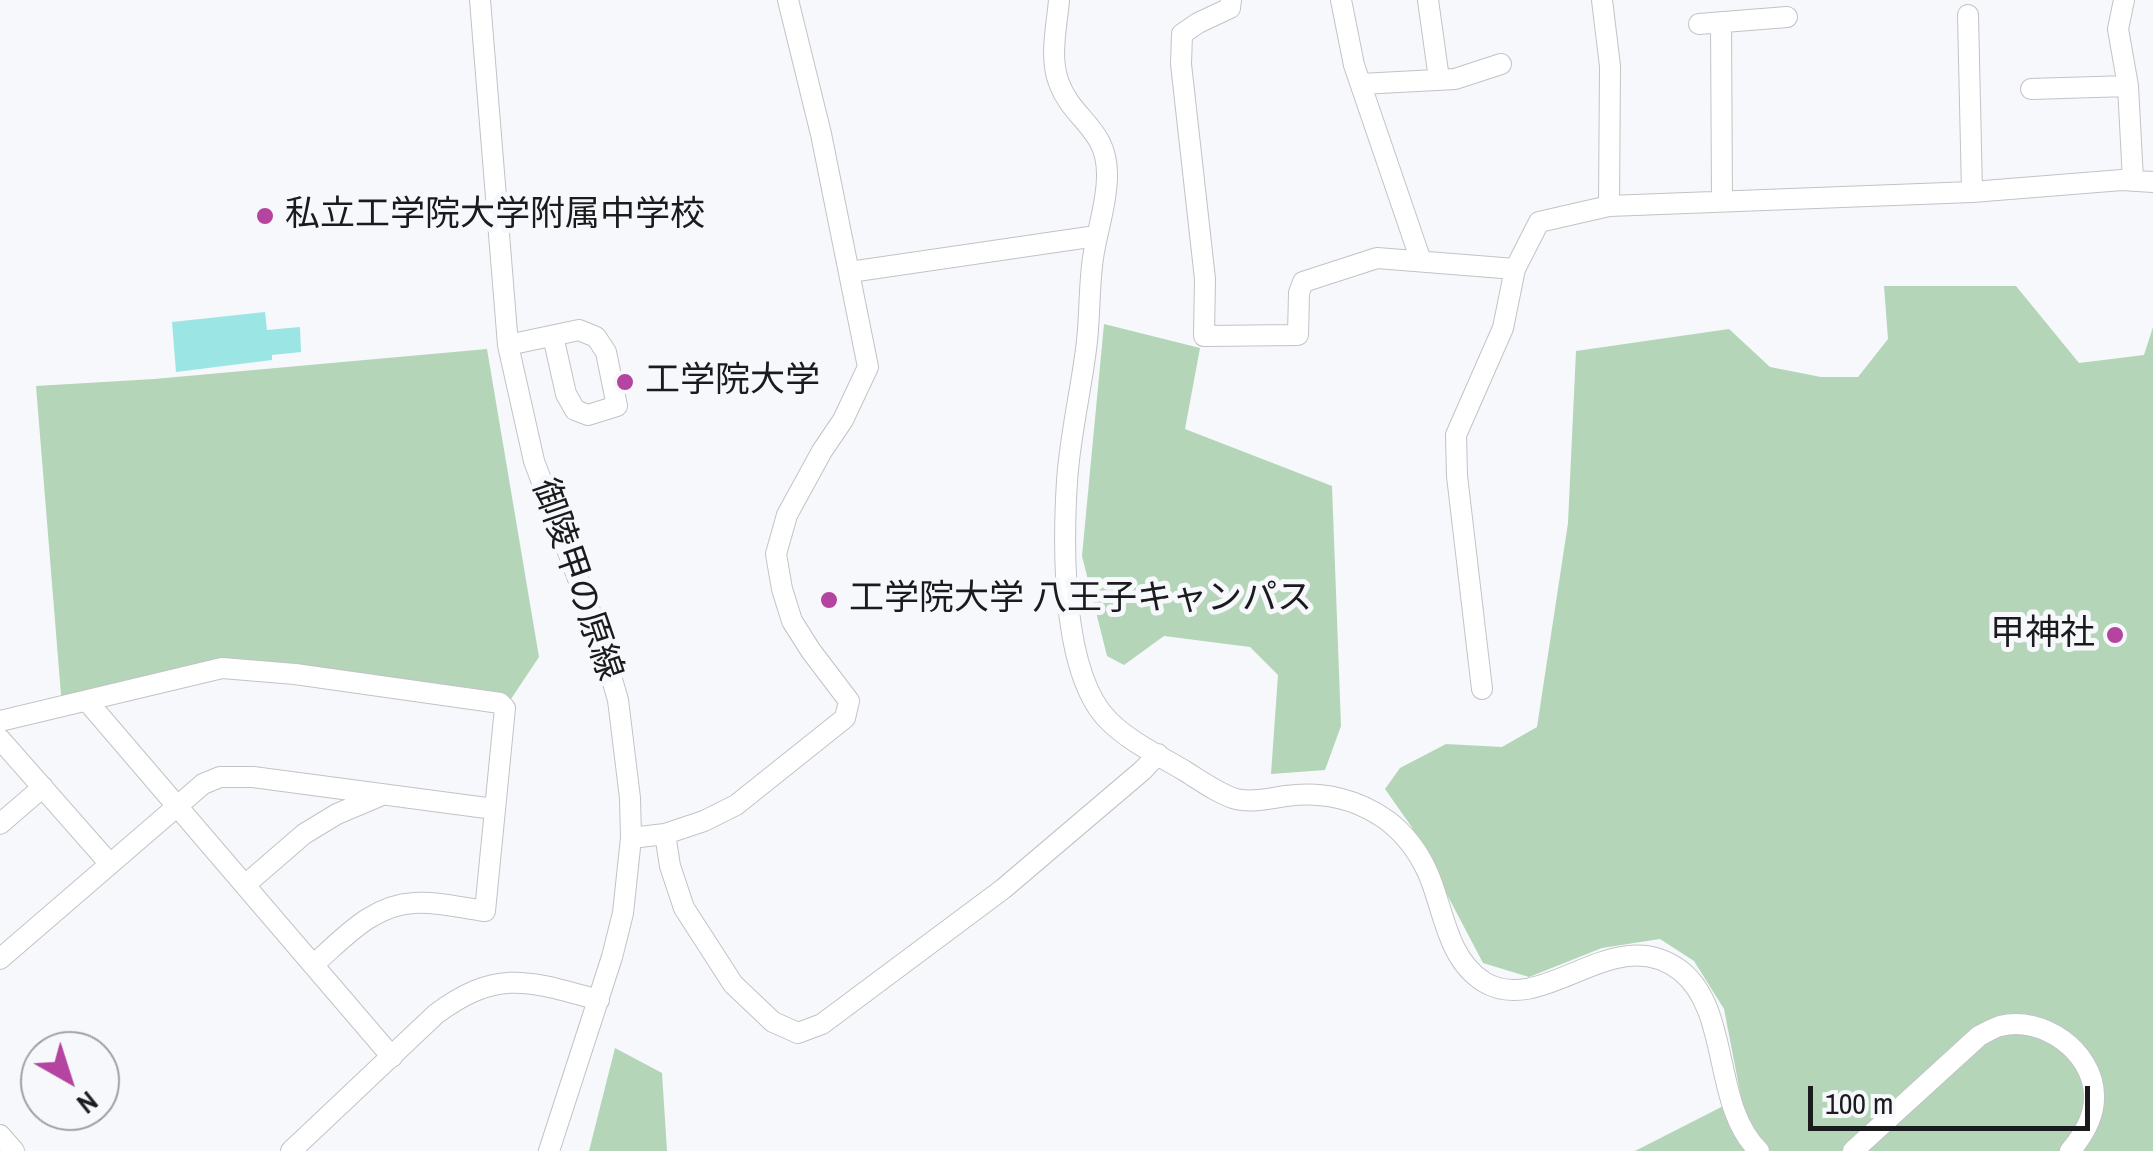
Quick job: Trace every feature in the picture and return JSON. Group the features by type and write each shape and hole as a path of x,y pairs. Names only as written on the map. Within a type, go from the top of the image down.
{"street":[{"name":"御陵甲の原線","path":"480,0 508,345 534,461 599,635 618,700 627,759 631,838 623,914 550,1151"},
{"path":"631,838 666,834 736,805 845,718 849,702 792,621 776,554 787,515 868,367 788,0"},
{"path":"1058,0 1058,81 1104,145 1108,169 1107,195 1092,262 1087,342 1067,478 1065,559 1071,622 1076,656 1088,691 1107,720 1237,799 1292,795 1344,798 1387,820 1419,854 1458,955 1472,973 1488,984 1518,991 1607,960 1651,956 1668,962 1698,990 1742,1130 1759,1151"},
{"path":"1232,0 1230,8 1182,34 1205,279 1204,336 1298,335 1303,282 1377,258 1514,268"},
{"path":"1341,0 1354,65 1420,262"},
{"path":"1428,0 1439,78"},
{"path":"1602,0 1610,66 1609,206"},
{"path":"1482,689 1457,476 1456,435 1504,328 1514,268 1539,222 1609,206 2143,181 2118,29 2124,0"},
{"path":"1968,15 1972,192"},
{"path":"1722,201 1710,23 1786,17"},
{"path":"1360,84 1455,79 1501,64"},
{"path":"2031,89 2128,86"},
{"path":"850,272 1096,236"},
{"path":"508,345 553,336"},
{"path":"0,721 222,668 295,674 500,703 505,708 485,911 417,902 384,909 370,916 314,964"},
{"path":"87,700 392,1057"},
{"path":"0,738 110,864"},
{"path":"666,834 670,866 684,908 733,984 773,1022 798,1032 822,1024 987,900 1158,754"},
{"path":"0,959 203,784 220,777 238,776 494,809"},
{"path":"0,824 43,787"},
{"path":"246,885 304,834 337,814 384,795"},
{"path":"291,1151 460,996 494,983 523,982 598,1000"},
{"path":"1853,1151 1978,1036 2000,1026 2024,1025 2063,1040 2078,1054 2088,1072 2094,1094 2090,1118 2070,1151"},
{"path":"0,1135 14,1151"}],"green space":[{"path":"1884,286 2016,286 2079,363 2144,355 2153,327 2153,1151 1635,1151 1741,1097 1724,1009 1694,961 1660,939 1602,948 1529,977 1483,963 1411,826 1385,789 1400,768 1446,744 1502,747 1537,727 1568,523 1576,351 1729,329 1770,367 1821,377 1858,377 1888,339"},
{"path":"1104,324 1200,348 1185,429 1332,486 1341,726 1325,770 1271,774 1278,675 1250,647 1164,636 1124,665 1107,656 1082,556"},
{"path":"487,349 539,657 505,708 222,668 62,707 36,386"},
{"path":"615,1048 662,1073 667,1151 589,1151"}],"water":[{"path":"265,312 267,330 300,327 301,352 272,355 272,360 176,372 172,322"}],"place":[{"name":"私立工学院大学附属中学校","path":"265,216"},
{"name":"工学院大学","path":"625,382"},
{"name":"工学院大学 八王子キャンパス","path":"829,600"},
{"name":"甲神社","path":"2115,635"}]}
